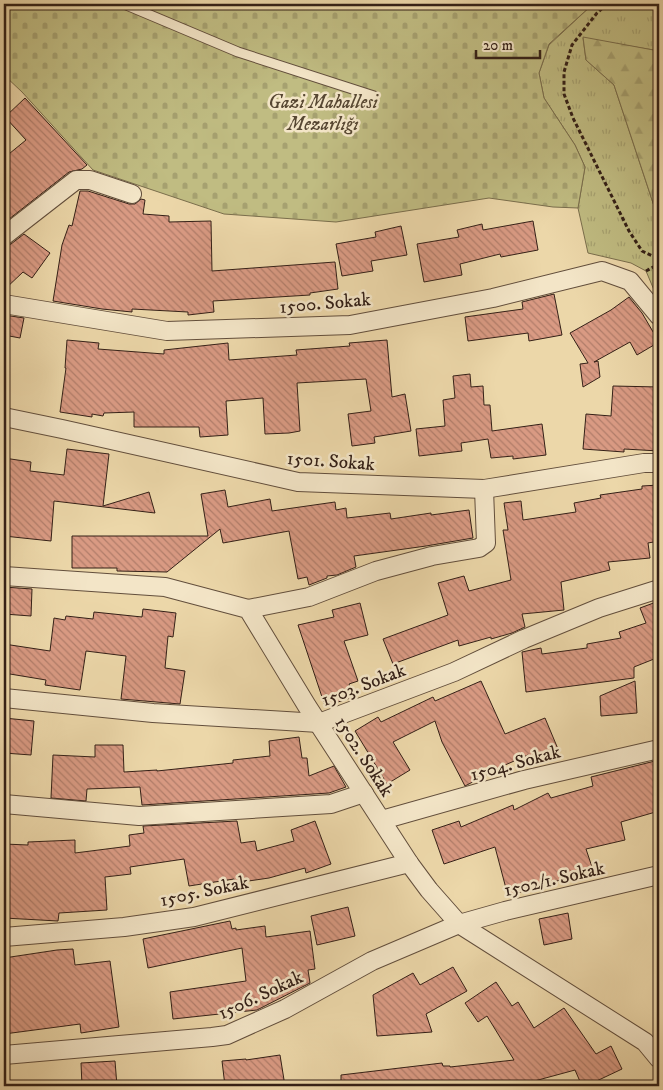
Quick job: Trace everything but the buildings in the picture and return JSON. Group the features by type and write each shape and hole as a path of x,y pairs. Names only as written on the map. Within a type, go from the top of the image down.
{"street":[{"path":"4,236 76,180 90,180 132,194"},
{"name":"1500. Sokak","path":"4,304 167,331 350,325 493,298 602,270 630,281 659,316"},
{"name":"1501. Sokak","path":"4,417 298,482 484,490 659,463"},
{"path":"4,576 134,583 165,587 248,609 309,597 376,571 432,556 479,548 486,543 484,490"},
{"name":"1503. Sokak","path":"4,698 153,713 319,723 454,672 524,639 598,608 659,589"},
{"name":"1502. Sokak","path":"248,609 410,863 429,890 459,924 652,1038 659,1059"},
{"name":"1504. Sokak","path":"382,820 524,780 659,749"},
{"path":"4,804 140,816 331,804 364,793"},
{"name":"1505. Sokak","path":"4,937 124,927 194,917 410,863"},
{"name":"1502/1. Sokak","path":"459,924 505,911 659,875"},
{"name":"1506. Sokak","path":"4,1055 227,1035 284,1009 372,961 459,924"}],"lane":[{"path":"124,4 238,52 374,96"}],"path":[{"path":"607,4 597,13 572,45 564,72 564,94 629,231 642,251 659,259"}],"green space":[{"name":"Gazi Mahallesi Mezarlığı","path":"4,4 593,4 549,44 539,73 544,98 575,145 585,167 578,208 553,207 489,198 336,222 224,214 93,170 22,92 4,75"},
{"path":"593,4 659,4 659,51 583,38 586,60 614,85 659,221 659,300 646,271 631,263 588,253 578,208 585,167 575,145 544,98 539,73 549,45"},
{"path":"583,37 659,51 659,221 614,85 586,60"}]}
